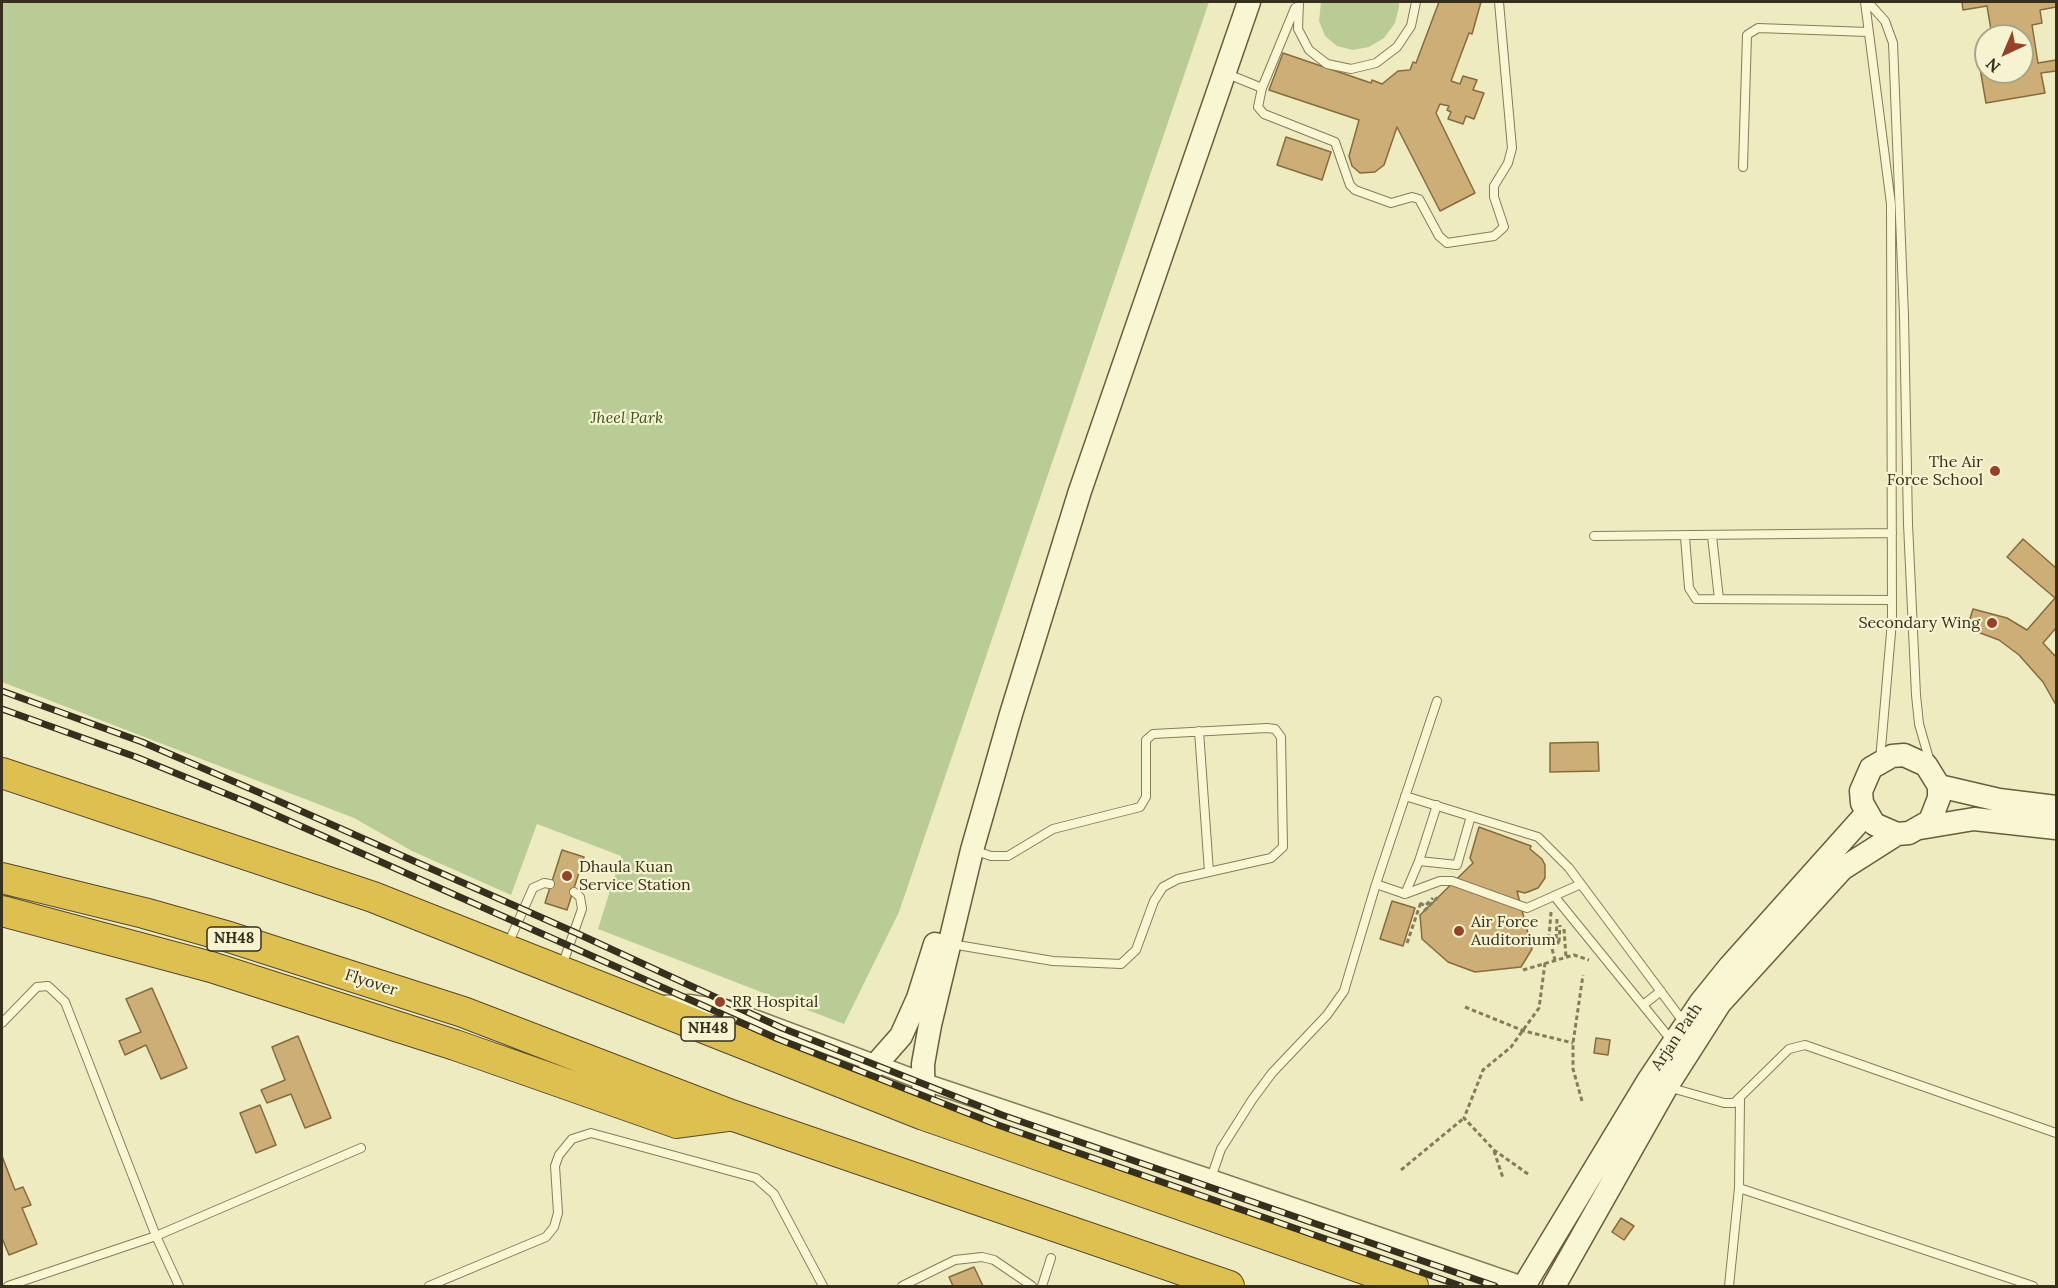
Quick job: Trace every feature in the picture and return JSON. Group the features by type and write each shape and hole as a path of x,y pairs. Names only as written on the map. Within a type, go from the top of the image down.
{"highway":[{"name":"NH48","path":"2,773 373,897 924,1115 1413,1287"},
{"name":"Flyover","path":"2,879 144,913 229,937 463,1012 732,1115"},
{"path":"2,910 222,971 455,1045 677,1123 732,1115"},
{"name":"NH48","path":"732,1115 1229,1287"}],"main road":[{"path":"924,1115 925,1082 920,1022 937,937 1068,495 1233,2"},
{"path":"856,1088 894,1046 920,1022 951,944 972,850 1080,491 1249,2"},
{"path":"1920,828 1930,821 1936,810 1936,781 1926,765 1910,757 1892,756 1880,760 1864,779 1862,803 1866,814 1874,824 1897,834 1974,819 2056,828"},
{"path":"1936,781 1998,800 2056,807"},
{"name":"Arjan Path","path":"1554,1287 1680,1034 1730,966 1866,814"},
{"name":"Arjan Path","path":"1525,1286 1657,1083 1720,1003 1819,892 1855,858 1897,834"}],"street":[{"path":"643,1004 689,1003 730,1010 925,1082 1525,1286"}],"lane":[{"path":"1298,2 1298,29 1309,50 1327,64 1351,69 1376,63 1397,48 1411,26 1416,2"},
{"path":"1298,2 1263,88 1258,107 1264,114 1335,142 1350,185 1355,190 1391,203 1412,197 1419,199 1439,236 1447,243 1494,236 1503,227 1494,197 1494,186 1508,163 1512,148 1500,2"},
{"path":"1867,2 1868,32 1891,204 1892,600 1880,760"},
{"path":"1867,2 1885,21 1893,43 1904,316 1908,524 1916,694 1919,724 1936,781"},
{"path":"1743,167 1747,35 1758,28 1868,32"},
{"path":"1224,73 1263,88"},
{"path":"1594,536 1685,537 1892,532"},
{"path":"1712,536 1719,599"},
{"path":"1685,537 1692,594 1696,598 1892,600"},
{"path":"1212,1178 1221,1149 1247,1107 1272,1073 1327,1015 1344,991 1376,884 1437,700"},
{"path":"951,944 1053,961 1121,964 1136,950 1154,901 1163,887 1179,879 1271,858 1283,847 1281,737 1275,729 1267,728 1148,736 1146,797 1140,807 1053,829 1008,856 991,856 972,850"},
{"path":"1199,731 1209,872"},
{"path":"1405,796 1538,837 1553,850 1581,884 1661,991 1680,1034"},
{"path":"1405,894 1419,861 1437,805"},
{"path":"1419,861 1457,865 1471,816"},
{"path":"1376,884 1405,894 1440,881 1452,881 1527,908 1581,884"},
{"path":"506,950 534,888 544,883 550,884"},
{"path":"560,971 582,909 580,897 574,892"},
{"path":"1555,897 1643,1005 1680,1034"},
{"path":"2,1023 37,987 48,986 65,1002 156,1236 179,1287"},
{"path":"1643,1005 1661,991"},
{"path":"1657,1083 1724,1103 1740,1100 1789,1049 1805,1046 2056,1133"},
{"path":"1730,1287 1739,1188 1740,1100"},
{"path":"429,1287 546,1237 554,1227 558,1213 555,1166 572,1139 591,1132 756,1178 774,1194 823,1287"},
{"path":"8,1287 156,1236 362,1148"},
{"path":"1739,1188 2032,1287"},
{"path":"902,1287 955,1260 982,1257 994,1260 1032,1287"},
{"path":"1042,1287 1051,1258"}],"path":[{"path":"1407,943 1420,903 1438,888 1452,881"},
{"path":"1420,903 1425,908"},
{"path":"1550,914 1549,937 1555,960"},
{"path":"1557,918 1556,941 1559,944 1560,923"},
{"path":"1564,927 1566,957"},
{"path":"1523,970 1574,955 1589,960 1596,969"},
{"path":"1401,1170 1464,1118 1483,1070 1510,1047 1539,1008 1545,963"},
{"path":"1582,1101 1574,1069 1573,1043 1583,975"},
{"path":"1465,1007 1524,1031 1573,1043"},
{"path":"1464,1118 1494,1150 1528,1174"},
{"path":"1494,1150 1503,1178"}],"green space":[{"name":"Jheel Park","path":"2,2 1209,2 899,912 844,1024 598,929 621,856 537,824 511,895 412,851 354,818 2,682"},
{"path":"1321,2 1399,2 1399,7 1395,23 1384,38 1369,47 1353,50 1337,46 1325,36 1319,21"}],"building":[{"path":"1439,2 1481,2 1472,34 1469,33 1451,81 1460,84 1463,76 1477,80 1473,90 1484,93 1474,119 1466,116 1463,124 1448,119 1451,112 1447,110 1449,106 1440,104 1436,113 1475,193 1440,211 1397,127 1384,165 1375,172 1360,173 1352,166 1349,156 1359,120 1269,90 1283,53 1371,83 1372,80 1382,84 1398,71 1410,70 1413,62 1416,63"},
{"path":"1962,2 2056,2 2056,7 2040,10 2042,23 2034,25 1990,24 1987,6 1963,10"},
{"path":"2034,38 2038,63 2056,60 2056,71 2041,73 2045,93 1986,103 1983,84 2034,84"},
{"path":"1286,137 1331,152 1322,180 1277,165"},
{"name":"Secondary Wing","path":"2023,539 2056,568 2056,628 2043,643 2056,657 2056,705 2043,682 2019,655 1999,640 1967,628 1973,609 2007,618 2027,630 2055,598 2007,557"},
{"path":"1598,742 1599,771 1550,772 1550,743"},
{"path":"1479,827 1531,846 1530,849 1542,859 1545,865 1545,878 1538,888 1525,893 1517,891 1532,949 1521,967 1475,972 1448,962 1422,939 1420,915 1473,863 1470,858"},
{"path":"562,850 584,857 567,910 545,903"},
{"path":"1392,901 1415,908 1403,946 1380,939"},
{"path":"152,988 187,1068 161,1079 146,1045 125,1055 119,1041 141,1032 126,999"},
{"path":"298,1036 331,1118 305,1128 291,1094 267,1103 261,1090 285,1080 272,1047"},
{"path":"1596,1038 1610,1040 1608,1055 1594,1053"},
{"path":"260,1105 276,1145 256,1153 240,1113"},
{"path":"2,1156 15,1190 23,1187 31,1205 22,1208 37,1244 9,1255 2,1238"},
{"path":"1621,1218 1634,1226 1624,1240 1612,1232"},
{"path":"974,1267 983,1286 953,1286 949,1277"}],"railway":[{"path":"2,691 142,742 258,792 574,932 782,1028 1002,1115 1495,1286"},
{"path":"2,709 136,757 251,804 778,1039 998,1125 1461,1286"}],"place":[{"name":"The Air Force School","path":"1995,471"},
{"name":"Secondary Wing","path":"1992,623"},
{"name":"Dhaula Kuan Service Station","path":"567,876"},
{"name":"Air Force Auditorium","path":"1459,931"},
{"name":"RR Hospital","path":"720,1002"}]}
